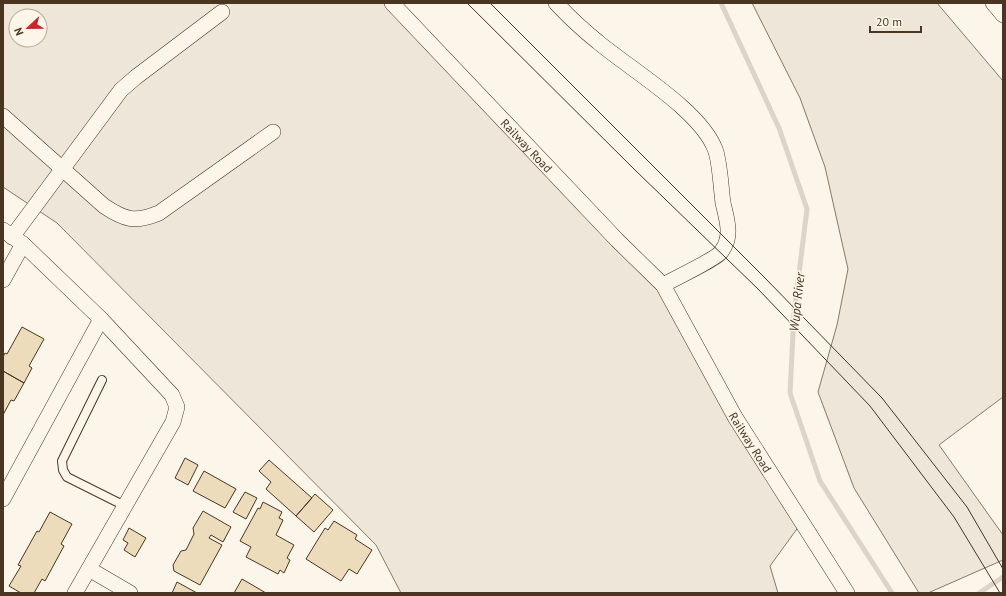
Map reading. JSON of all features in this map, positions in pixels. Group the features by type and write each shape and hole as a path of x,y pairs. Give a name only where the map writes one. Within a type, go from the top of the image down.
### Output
{"street":[{"name":"Railway Road","path":"392,3 617,240 664,285 735,417 847,593"},
{"path":"556,3 598,42 668,96 700,125 710,138 716,151 719,183 729,232 727,242 721,253 664,285"},
{"path":"993,3 1003,15"},
{"path":"3,280 13,237 121,90 222,12"},
{"path":"3,116 62,169 118,216 130,220 145,218 159,212 273,132"},
{"path":"13,237 101,319 172,395 177,407 174,422 75,593"},
{"path":"3,499 101,319"},
{"path":"89,569 130,593"}],"lane":[{"path":"102,380 62,461 63,470 67,477 125,506"}],"shaded area":[{"path":"3,3 392,3 663,285 802,522 770,566 778,593 401,593 376,545 57,223 3,187"},
{"path":"752,3 937,3 1003,81 1003,397 939,445 1003,535 1003,560 928,593 919,593 854,488 818,392 837,325 848,269 825,167 800,98"}],"building":[{"path":"22,327 44,339 29,366 32,368 24,383 3,371 3,357 5,353 7,354"},
{"path":"3,371 24,383 14,401 11,400 3,415"},
{"path":"185,458 198,465 188,485 175,478"},
{"path":"269,460 312,498 296,516 266,489 271,482 259,471"},
{"path":"204,471 236,489 225,508 193,491"},
{"path":"245,492 257,498 246,519 233,512"},
{"path":"315,494 333,510 314,532 296,516"},
{"path":"263,502 282,512 279,518 283,520 276,535 294,545 287,558 290,560 284,573 280,570 278,574 246,557 251,547 240,541 258,508 260,509"},
{"path":"203,511 231,527 223,542 211,535 209,538 222,545 200,585 174,571 173,565 181,551 186,550 194,534 193,528"},
{"path":"50,512 72,524 61,544 64,546 45,581 42,579 34,593 21,593 9,586 21,566 18,565 37,531 39,532"},
{"path":"334,521 357,535 355,539 372,550 357,574 349,569 341,581 306,559 325,528 328,530"},
{"path":"129,528 146,538 135,557 124,550 128,543 123,540"},
{"path":"242,579 266,593 234,593"},
{"path":"177,582 197,593 172,593"}],"waterway":[{"name":"Wupa River","path":"721,3 779,128 807,209 794,314 790,393 820,481 892,593"},
{"path":"979,593 1003,577"}],"tram line":[{"path":"467,3 635,170 758,289 870,406 954,517 1000,593"},
{"path":"490,3 765,278 882,398 967,507 1003,569"}]}
